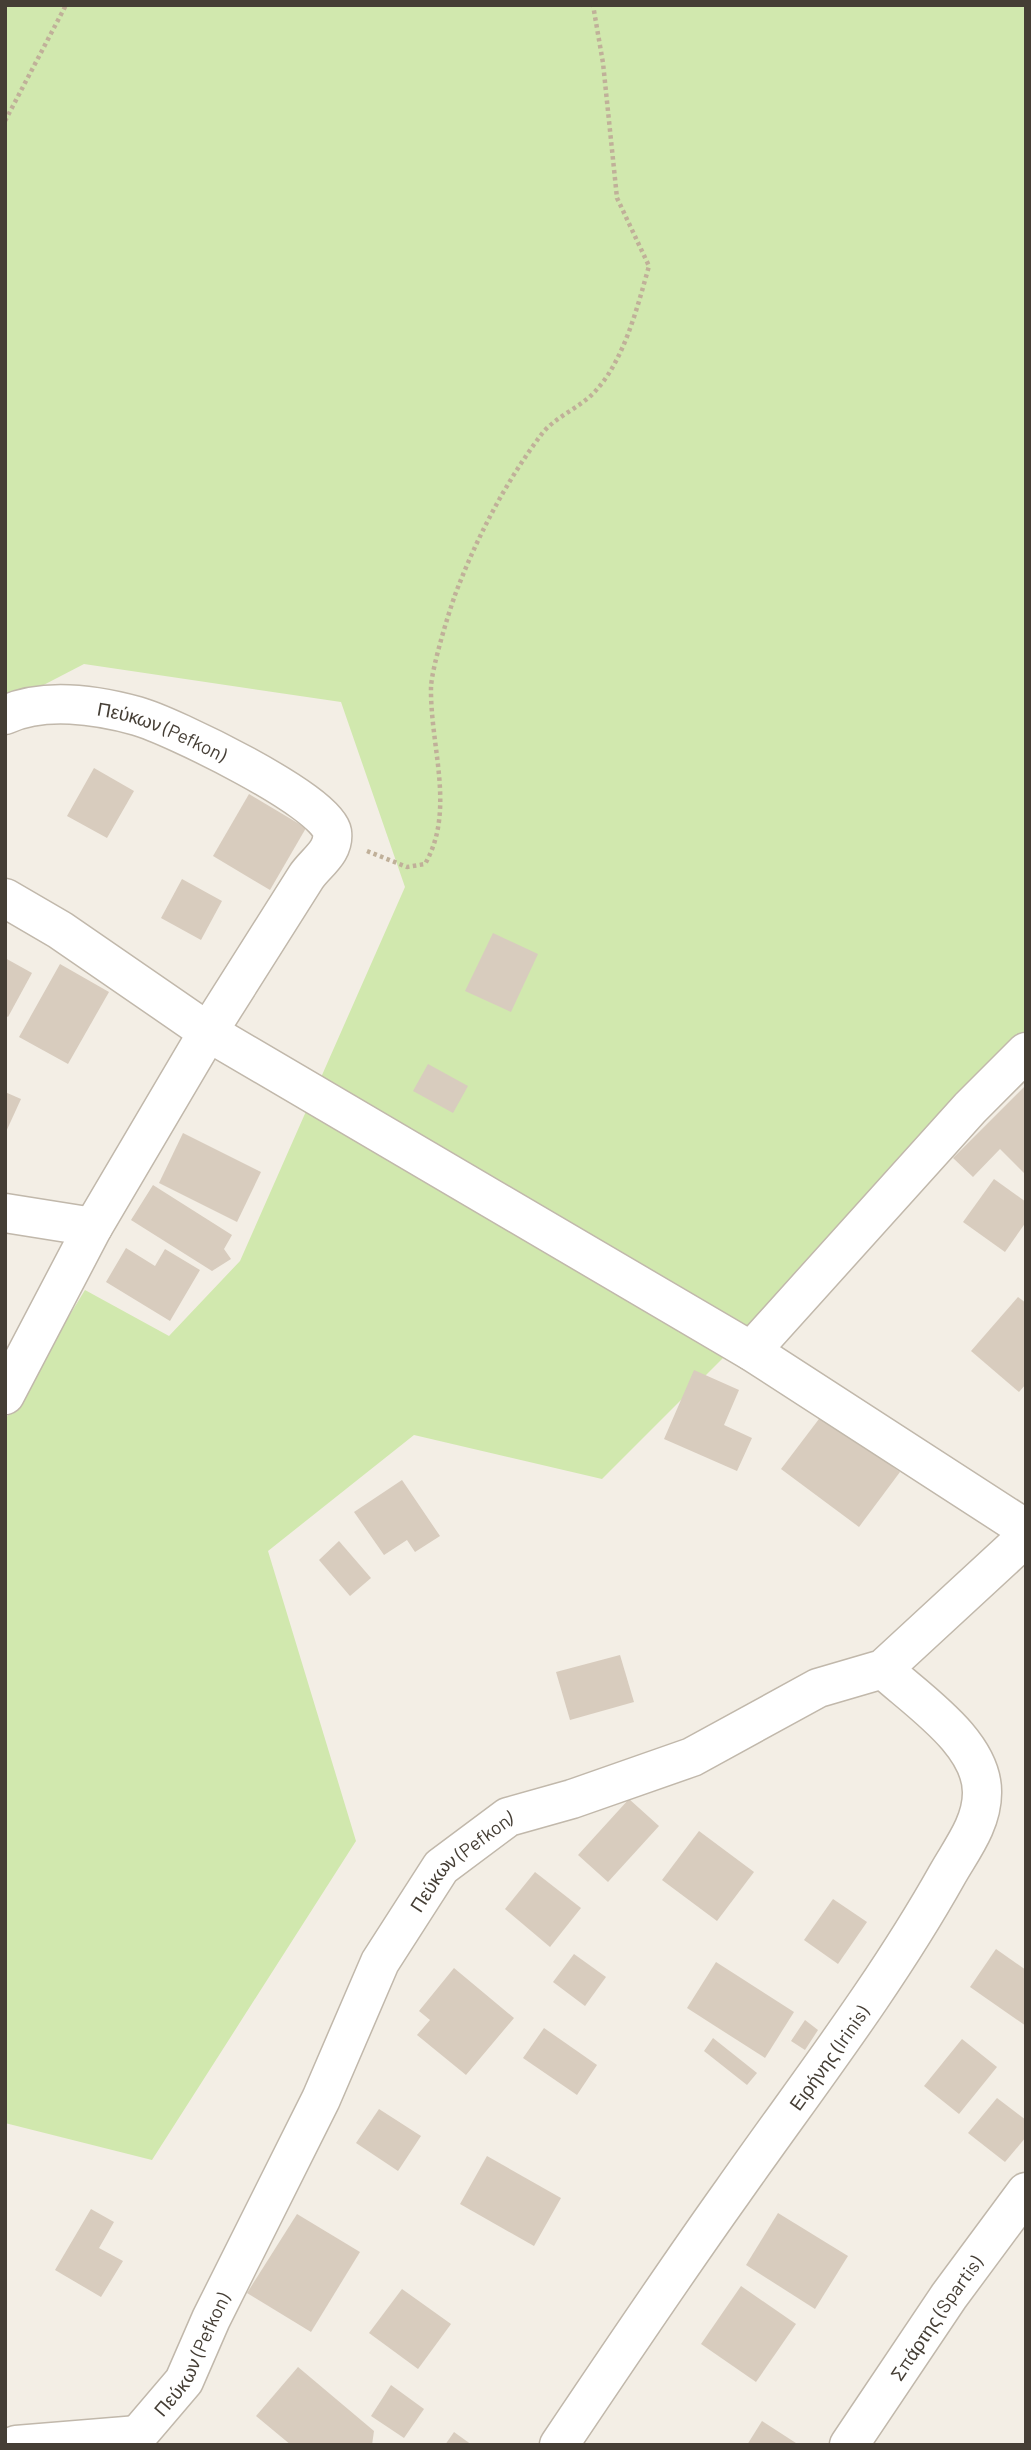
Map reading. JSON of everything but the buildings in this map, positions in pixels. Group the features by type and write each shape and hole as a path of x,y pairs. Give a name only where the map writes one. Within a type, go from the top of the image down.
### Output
{"street":[{"name":"Πεύκων (Pefkon)","path":"5,715 56,705 77,705 138,716 231,758 305,803 327,820 332,832"},
{"path":"5,1395 93,1227 208,1032 306,877 325,856 331,845 332,832"},
{"path":"5,898 60,930 208,1032 751,1351 1026,1529"},
{"path":"751,1351 970,1108 1026,1052"},
{"path":"5,1213 93,1227"},
{"name":"Πεύκων (Pefkon)","path":"139,2440 184,2381 217,2307 321,2099 380,1962 441,1867 508,1817 572,1799 692,1757 818,1688 883,1669 1026,1537"},
{"name":"Ειρήνης (Irinis)","path":"559,2445 733,2190 839,2047 933,1900 977,1823 982,1794 981,1782 979,1769 967,1747 883,1669"},
{"name":"Σπάρτης (Spartis)","path":"849,2445 949,2296 1026,2192"},
{"path":"16,2445 139,2440"}],"path":[{"path":"5,121 66,5"},
{"path":"332,832 381,859 407,867 425,864 437,843 441,800 433,732 431,684 455,595 502,495 542,432 599,388 630,333 649,266 617,198 603,64 593,5"}],"green space":[{"path":"5,5 1026,5 1026,1041 770,1311 602,1479 414,1435 268,1551 356,1841 152,2160 5,2123 5,1420 85,1290 169,1336 240,1261 405,887 341,702 84,664 5,705"}]}
